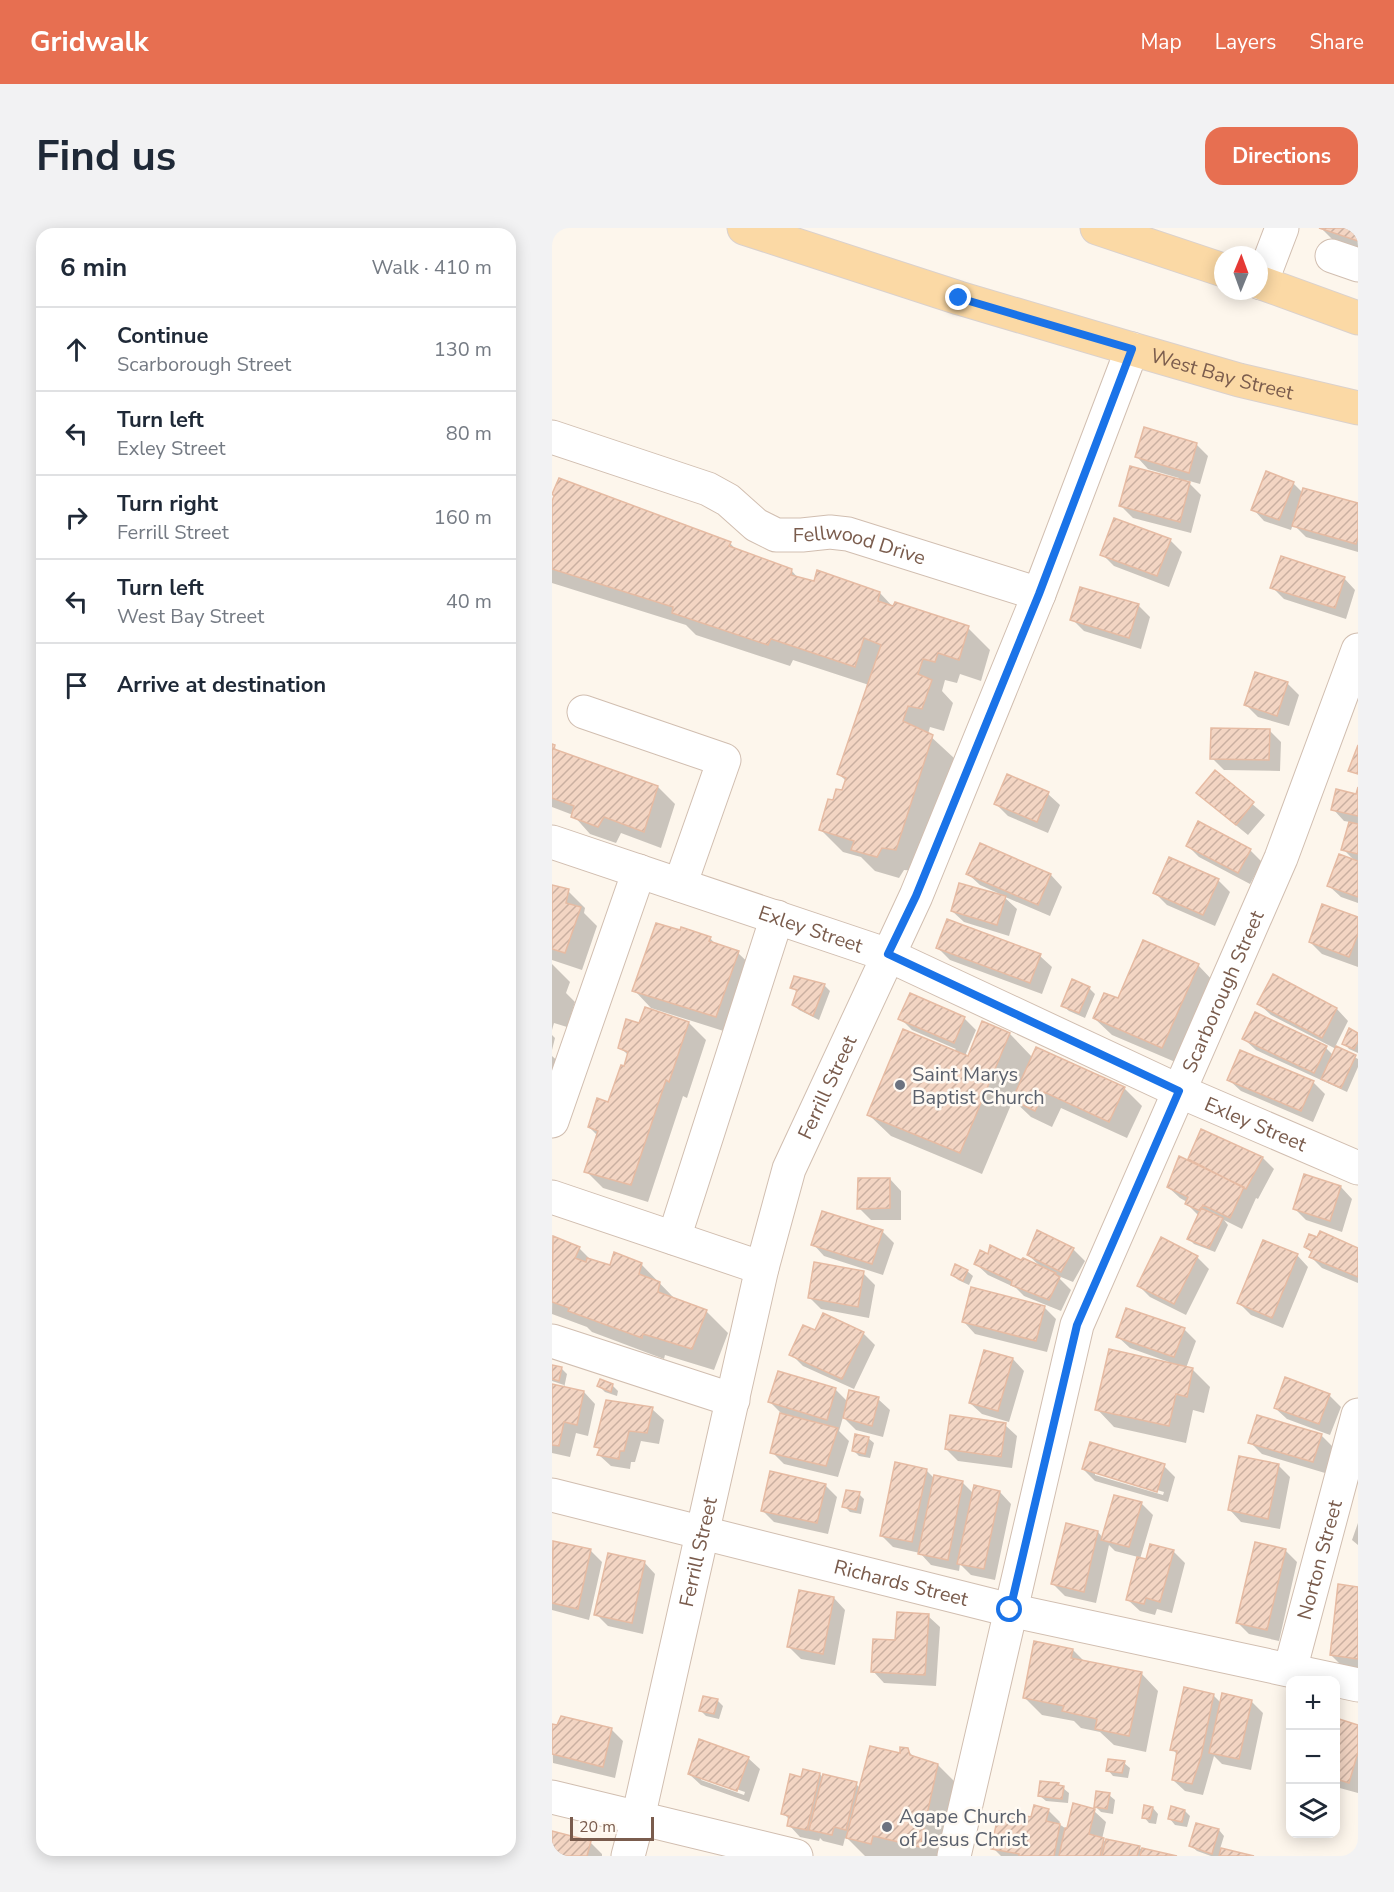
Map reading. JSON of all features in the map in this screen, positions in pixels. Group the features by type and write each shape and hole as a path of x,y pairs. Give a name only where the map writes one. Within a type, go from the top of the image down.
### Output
{"main road":[{"name":"West Bay Street","path":"744,228 959,298 1132,349 1239,380 1358,408"},
{"path":"1114,231 1214,267"},
{"path":"1268,286 1358,318"}],"street":[{"path":"1268,263 1282,228"},
{"name":"Ferrill Street","path":"627,1856 638,1818 762,1268 789,1169 916,896 1039,594 1132,349"},
{"name":"Fellwood Drive","path":"552,437 708,489 728,500 756,525 776,535 802,536 830,532 848,534 1039,594"},
{"name":"Scarborough Street","path":"954,1856 1077,1325 1281,858 1358,650"},
{"path":"584,712 724,760 680,885"},
{"name":"Exley Street","path":"552,842 888,954 1179,1091 1358,1168"},
{"path":"552,1122 639,871"},
{"path":"674,1238 777,917"},
{"path":"552,1197 762,1268"},
{"path":"552,1341 733,1400"},
{"name":"Norton Street","path":"1290,1670 1358,1415"},
{"name":"Richards Street","path":"552,1495 1010,1610 1358,1685"},
{"path":"552,1797 796,1856"}],"building":[{"path":"1319,228 1358,228 1358,241"},
{"path":"1144,427 1197,443 1189,473 1135,457"},
{"path":"1130,466 1190,482 1180,522 1119,506"},
{"path":"1266,471 1294,482 1279,520 1251,510"},
{"path":"559,478 731,542 729,546 792,569 791,575 814,581 817,570 880,592 878,601 893,606 895,602 969,626 959,660 938,653 935,662 923,659 918,674 932,680 922,709 908,706 903,721 933,735 896,850 882,848 877,857 851,850 854,841 819,830 828,799 833,800 836,789 842,790 846,778 837,774 881,645 864,638 855,667 771,639 768,645 672,613 673,607 552,569 552,501 554,496 552,494"},
{"path":"1303,488 1358,503 1356,544 1292,526"},
{"path":"1114,518 1171,539 1157,576 1100,555"},
{"path":"1281,556 1345,577 1335,608 1270,588"},
{"path":"1080,587 1139,604 1129,638 1070,620"},
{"path":"1255,672 1288,682 1277,716 1244,705"},
{"path":"1211,728 1270,729 1269,760 1210,759"},
{"path":"552,744 555,745 554,749 658,786 644,832 604,817 598,827 571,817 574,806 552,798"},
{"path":"1358,745 1358,774 1348,771"},
{"path":"1215,770 1254,802 1236,825 1196,793"},
{"path":"1007,774 1049,792 1037,822 994,804"},
{"path":"1358,787 1358,816 1331,810 1336,789 1356,794"},
{"path":"1198,821 1251,849 1238,873 1186,846"},
{"path":"1349,822 1358,824 1358,854 1341,850"},
{"path":"980,843 1051,874 1038,905 966,874"},
{"path":"1339,854 1358,861 1358,897 1327,886"},
{"path":"1169,857 1219,879 1203,915 1153,893"},
{"path":"959,883 1006,896 997,925 951,911"},
{"path":"552,885 569,889 566,903 581,907 565,953 552,949"},
{"path":"1322,904 1358,917 1358,934 1349,957 1309,942"},
{"path":"947,919 1041,954 1030,983 936,948"},
{"path":"656,923 680,930 681,927 711,937 709,941 739,951 716,1017 632,991"},
{"path":"1143,940 1199,964 1162,1048 1093,1018 1104,993 1118,998"},
{"path":"1273,974 1337,1008 1322,1038 1257,1004"},
{"path":"794,976 825,984 813,1016 792,1005 797,990 790,988"},
{"path":"1072,979 1090,987 1079,1013 1061,1006"},
{"path":"910,993 965,1017 954,1043 898,1019"},
{"path":"645,1007 689,1022 669,1082 666,1080 631,1185 584,1172 598,1131 588,1127 597,1098 608,1102 628,1052 618,1048 626,1019 639,1023"},
{"path":"1255,1012 1327,1046 1314,1073 1242,1039"},
{"path":"982,1021 1010,1033 960,1153 867,1115 903,1029 968,1056"},
{"path":"1349,1028 1358,1033 1358,1041 1354,1049 1342,1044"},
{"path":"1336,1046 1356,1055 1341,1088 1321,1079"},
{"path":"1036,1047 1125,1087 1109,1122 1044,1092 1035,1111 1012,1100"},
{"path":"1240,1050 1314,1081 1301,1111 1227,1080"},
{"path":"1201,1129 1263,1157 1246,1189 1188,1159"},
{"path":"1179,1156 1244,1187 1230,1218 1203,1205 1200,1211 1185,1204 1188,1197 1167,1187"},
{"path":"1304,1174 1341,1186 1330,1221 1293,1209"},
{"path":"858,1178 890,1178 890,1208 857,1209"},
{"path":"1201,1208 1223,1218 1209,1248 1187,1239"},
{"path":"822,1211 883,1230 872,1264 811,1245"},
{"path":"1037,1230 1074,1248 1061,1272 1027,1255"},
{"path":"1320,1231 1358,1248 1358,1277 1309,1257 1312,1251 1304,1247 1309,1234 1317,1237"},
{"path":"553,1236 580,1247 575,1258 586,1262 587,1258 610,1265 614,1252 642,1263 639,1274 660,1282 658,1292 707,1310 692,1349 643,1334 642,1338 568,1311 569,1308 552,1302"},
{"path":"1161,1237 1198,1256 1174,1304 1137,1286"},
{"path":"1263,1240 1298,1254 1272,1318 1237,1303"},
{"path":"990,1245 1056,1273 1060,1277 1049,1300 1011,1285 1012,1281 974,1264 980,1250 988,1254"},
{"path":"814,1262 864,1271 858,1307 808,1298"},
{"path":"955,1264 968,1270 963,1281 951,1275"},
{"path":"971,1287 1045,1306 1036,1341 962,1322"},
{"path":"1126,1308 1185,1328 1174,1357 1116,1337"},
{"path":"823,1313 864,1332 842,1379 789,1355 803,1325 815,1330"},
{"path":"1109,1349 1193,1368 1187,1397 1176,1394 1169,1426 1095,1410"},
{"path":"984,1350 1013,1358 998,1411 969,1403"},
{"path":"552,1365 562,1367 559,1381 552,1379"},
{"path":"778,1371 836,1388 827,1420 768,1402"},
{"path":"1285,1377 1330,1394 1319,1424 1274,1408"},
{"path":"600,1379 613,1384 611,1392 597,1386"},
{"path":"552,1384 584,1391 577,1425 564,1422 559,1446 552,1445"},
{"path":"849,1390 879,1397 872,1426 843,1418"},
{"path":"606,1400 653,1407 647,1433 629,1431 624,1451 620,1451 619,1459 597,1455 600,1448 594,1447"},
{"path":"780,1413 838,1428 826,1466 770,1453"},
{"path":"950,1415 1006,1423 1001,1457 945,1449"},
{"path":"1257,1415 1322,1434 1313,1462 1248,1443"},
{"path":"855,1434 869,1437 865,1454 852,1451"},
{"path":"1090,1442 1165,1464 1157,1492 1082,1469"},
{"path":"1239,1456 1279,1464 1268,1519 1228,1510"},
{"path":"895,1462 927,1469 912,1542 880,1536"},
{"path":"770,1471 826,1484 817,1523 761,1511"},
{"path":"934,1475 963,1481 948,1560 918,1554"},
{"path":"974,1485 1000,1491 984,1569 957,1564"},
{"path":"846,1490 860,1492 856,1510 842,1507"},
{"path":"1114,1495 1142,1502 1129,1547 1101,1540"},
{"path":"1066,1523 1098,1531 1084,1592 1051,1584"},
{"path":"553,1541 591,1549 578,1609 552,1603"},
{"path":"1255,1542 1286,1549 1267,1630 1236,1623"},
{"path":"1150,1544 1174,1550 1160,1602 1146,1598 1144,1604 1126,1600 1137,1557 1146,1559"},
{"path":"608,1553 645,1561 632,1623 594,1615"},
{"path":"1338,1584 1358,1587 1358,1659 1330,1655"},
{"path":"799,1590 834,1597 823,1654 787,1647"},
{"path":"897,1612 929,1614 925,1675 871,1672 873,1639 895,1640"},
{"path":"1034,1641 1073,1649 1071,1658 1142,1672 1129,1736 1095,1729 1097,1719 1062,1711 1064,1706 1023,1698"},
{"path":"1184,1687 1214,1694 1201,1757 1192,1784 1172,1780 1177,1751 1170,1750"},
{"path":"1222,1693 1252,1700 1239,1759 1209,1753"},
{"path":"703,1696 718,1699 714,1714 699,1711"},
{"path":"561,1716 612,1728 603,1767 552,1754 552,1724 557,1725"},
{"path":"1340,1719 1358,1725 1358,1752 1349,1783 1340,1780"},
{"path":"699,1739 749,1757 737,1791 688,1774"},
{"path":"870,1746 900,1753 900,1747 908,1748 910,1755 938,1764 920,1847 873,1836 871,1844 846,1838"},
{"path":"1108,1759 1125,1761 1122,1773 1106,1771"},
{"path":"803,1769 820,1773 807,1830 787,1826 789,1816 781,1814 790,1774 801,1777"},
{"path":"823,1774 857,1782 846,1830 834,1827 832,1835 809,1830"},
{"path":"1040,1781 1059,1783 1058,1785 1064,1786 1062,1799 1038,1796"},
{"path":"1096,1791 1110,1793 1107,1809 1094,1807"},
{"path":"1073,1803 1095,1809 1089,1834 1104,1838 1100,1856 1059,1856"},
{"path":"1034,1805 1049,1809 1046,1821 1060,1824 1054,1856 1019,1856 1019,1854 991,1849 999,1811 1031,1817"},
{"path":"1144,1805 1153,1807 1150,1819 1142,1818"},
{"path":"1171,1806 1185,1810 1182,1822 1168,1819"},
{"path":"1196,1823 1219,1829 1212,1854 1189,1846"},
{"path":"552,1831 591,1841 587,1856 552,1856"},
{"path":"1106,1839 1140,1846 1137,1856 1102,1856"},
{"path":"1142,1848 1177,1856 1140,1856"},
{"path":"1221,1848 1254,1856 1219,1856"}],"place":[{"name":"Saint Marys Baptist Church","path":"900,1085"},
{"name":"Agape Church of Jesus Christ","path":"887,1827"}],"route":[{"path":"959,298 1132,349 1039,594 916,896 888,954 1179,1091 1077,1325 1010,1610"}]}
